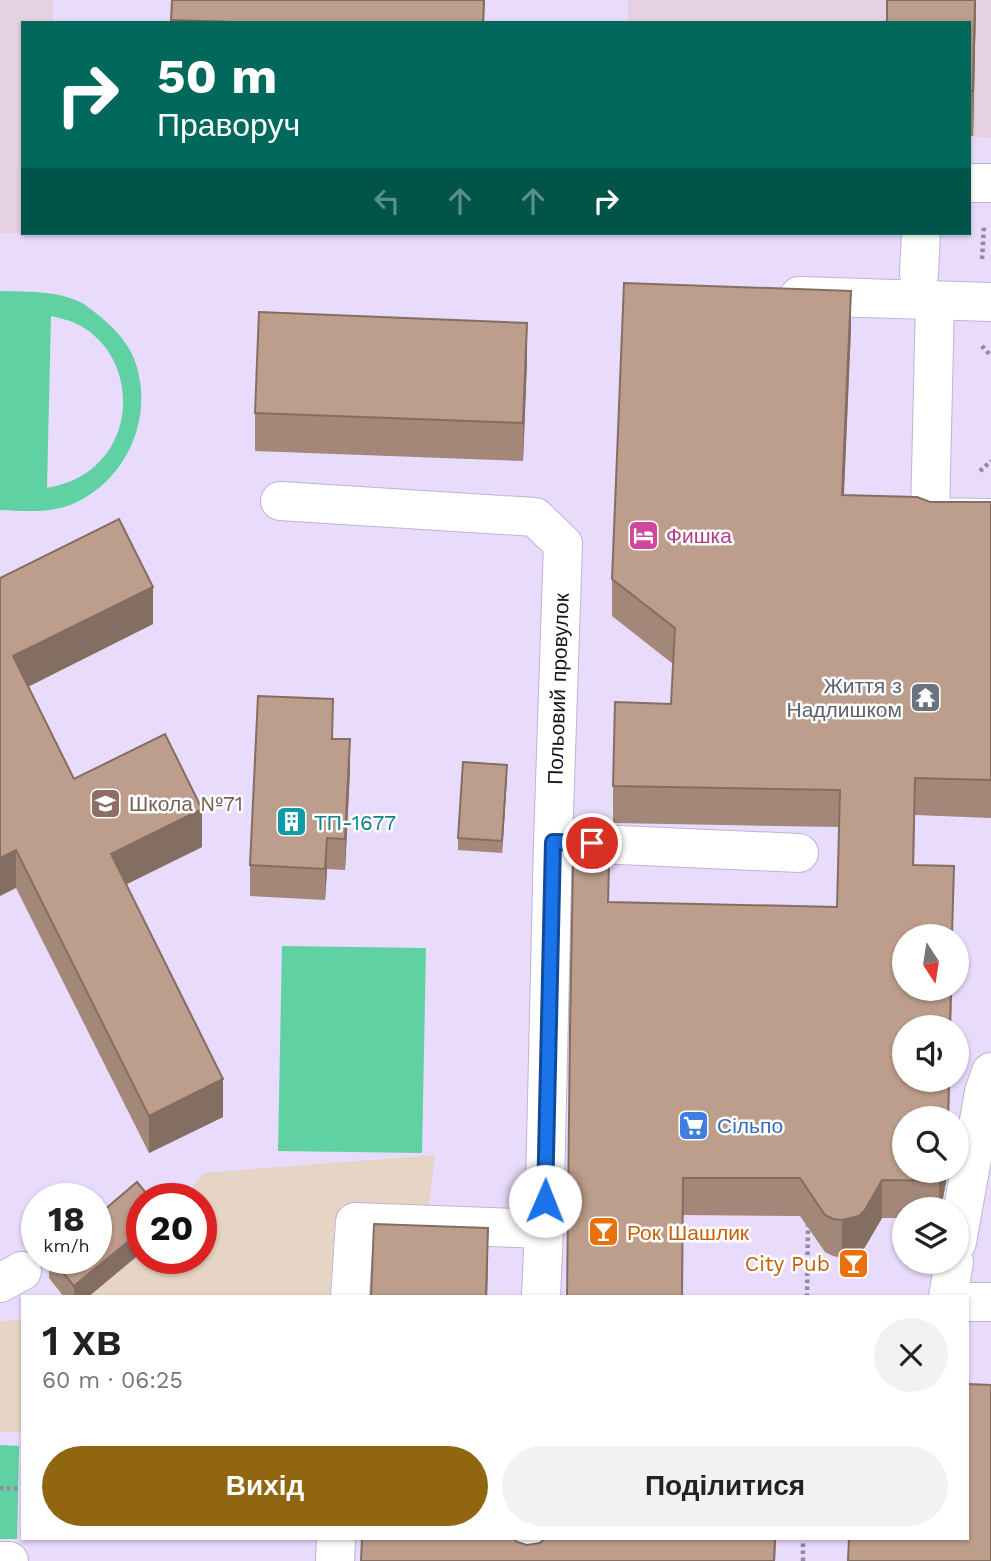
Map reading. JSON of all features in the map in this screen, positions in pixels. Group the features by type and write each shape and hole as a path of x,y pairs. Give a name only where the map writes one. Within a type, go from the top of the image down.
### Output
{"lane":[{"path":"971,183 991,183"},
{"path":"921,235 927,287 930,517 991,518"},
{"path":"768,296 927,287 991,302"},
{"name":"Польовий провулок","path":"280,501 535,517 563,544 541,1295"},
{"path":"553,842 799,853"},
{"path":"965,1197 984,1092 991,1072"},
{"path":"350,1295 355,1222 544,1229"},
{"path":"948,1295 952,1274"},
{"path":"969,1302 991,1302"},
{"path":"335,1561 336,1540"},
{"path":"529,1561 530,1540"},
{"path":"0,1560 9,1561"}],"path":[{"path":"807,1295 808,1216"},
{"path":"0,1488 21,1489"},
{"path":"803,1540 803,1561"}],"shaded area":[{"path":"0,0 53,0 53,21 21,21 21,233 0,233"},
{"path":"628,0 991,0 991,138 971,136 971,21 628,21"},
{"path":"435,1155 428,1212 342,1210 337,1295 89,1295 126,1262 126,1274 217,1274 217,1183 196,1183 203,1173"},
{"path":"21,1320 21,1432 0,1432 0,1321"}],"green space":[{"path":"0,291 43,293 74,299 107,322 132,354 139,375 141,396 140,417 134,438 113,474 79,501 50,510 0,510","holes":["51,316 77,324 95,336 108,352 118,370 123,411 109,450 95,466 72,480 47,488"]},
{"path":"282,946 426,948 422,1153 278,1151"},
{"path":"0,1445 19,1446 17,1539 0,1539"}],"building":[{"path":"172,0 484,0 483,21 171,20"},
{"path":"887,0 975,0 973,91 971,21 887,21"},
{"path":"624,283 851,291 842,495 917,497 930,502 991,502 991,780 915,778 913,865 954,866 952,924 892,924 892,1001 951,1001 950,1015 892,1015 892,1092 949,1092 948,1106 892,1106 892,1180 882,1180 859,1216 842,1220 825,1215 800,1178 683,1178 682,1295 567,1295 573,865 609,866 608,902 837,907 840,790 613,786 615,702 671,704 675,628 612,579"},
{"path":"259,312 527,323 523,423 255,413"},
{"path":"119,519 153,587 13,656 74,779 165,734 202,809 111,854 223,1079 149,1116 16,850 0,858 0,578"},
{"name":"ТП-1677","path":"258,696 333,699 332,739 350,739 345,839 327,838 325,869 250,865"},
{"path":"463,762 507,765 502,841 458,838"},
{"path":"126,1191 126,1243 112,1255 112,1203"},
{"path":"374,1224 488,1228 486,1295 371,1295"},
{"path":"64,1274 89,1274 74,1286"},
{"path":"969,1384 991,1385 991,1561 848,1561 849,1540 969,1540"},
{"path":"362,1540 516,1540 527,1545 543,1540 775,1540 774,1561 361,1561"}],"place":[{"name":"Фишка","path":"643,535"},
{"name":"Життя з Надлишком","path":"925,697"},
{"name":"Школа №71","path":"106,803"},
{"name":"ТП-1677","path":"291,822"},
{"name":"Сільпо","path":"694,1125"},
{"name":"Рок Шашлик","path":"604,1232"},
{"name":"City Pub","path":"853,1263"}],"route":[{"path":"545,1201 553,842 592,843"}]}
